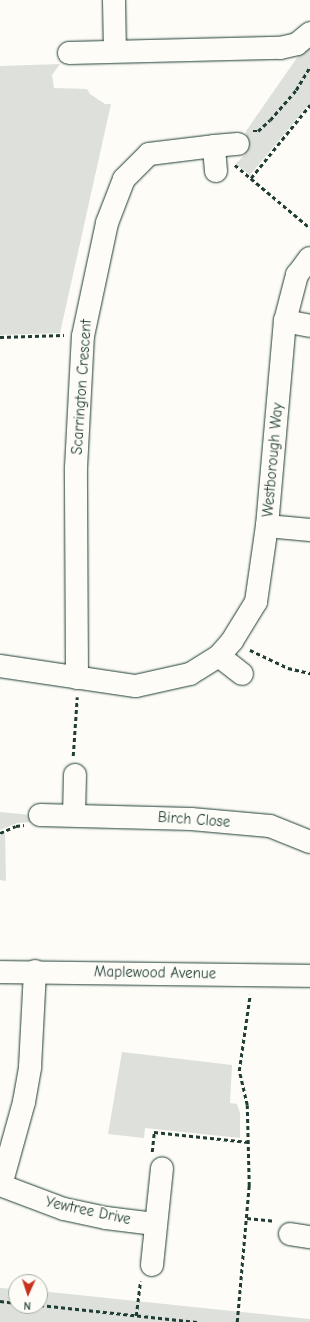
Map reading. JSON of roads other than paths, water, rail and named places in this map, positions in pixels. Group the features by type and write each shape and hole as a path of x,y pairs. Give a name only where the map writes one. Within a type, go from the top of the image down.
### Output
{"street":[{"path":"114,0 115,51"},
{"path":"69,53 280,48 297,44 310,33"},
{"name":"Scarrington Crescent","path":"77,678 76,468 83,336 107,223 124,179 149,154 238,144"},
{"path":"214,146 216,170"},
{"name":"Westborough Way","path":"0,666 136,686 190,674 226,648 256,602 267,526 285,321 297,276 310,258"},
{"path":"285,321 310,326"},
{"path":"267,526 310,530"},
{"path":"226,648 242,674"},
{"path":"74,815 75,775"},
{"name":"Birch Close","path":"40,815 191,819 270,826 310,842"},
{"path":"1,1185 30,1067 35,971"},
{"name":"Maplewood Avenue","path":"0,972 35,971 310,976"},
{"path":"152,1266 155,1224 162,1169"},
{"name":"Yewtree Drive","path":"1,1185 64,1209 106,1218 155,1224"}]}
